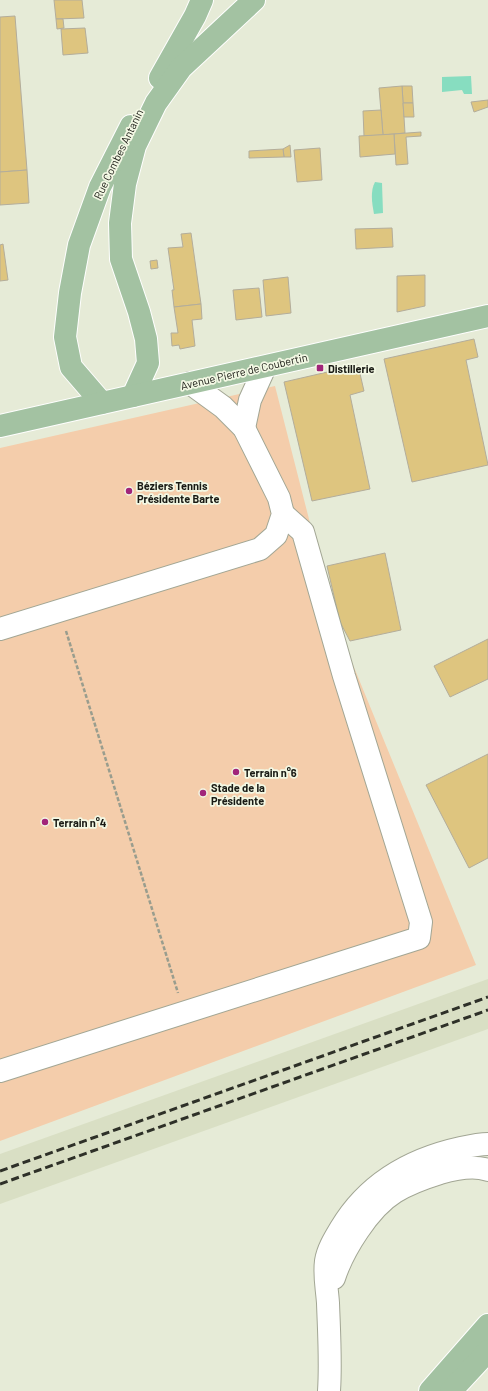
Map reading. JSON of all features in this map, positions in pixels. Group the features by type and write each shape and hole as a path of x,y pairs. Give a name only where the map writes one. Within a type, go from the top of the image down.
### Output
{"main road":[{"name":"Rue Combes Antanin","path":"102,403 71,367 65,338 70,293 79,245 100,187 137,114 169,63 202,0"},
{"name":"Rue Combes Antanin","path":"132,396 148,363 146,339 139,312 121,258 120,223 125,184 135,146 156,103 181,68 254,0"},
{"name":"Avenue Pierre de Coubertin","path":"0,426 488,316"},
{"path":"430,1391 488,1325"},
{"path":"451,1391 488,1351"}],"street":[{"path":"244,428 250,400 265,367"},
{"path":"0,629 260,549 276,535 283,514 279,498 244,428 223,407 190,383"},
{"path":"0,1071 419,938 421,922 344,676 303,532 283,514"},
{"path":"329,1391 330,1342 328,1299 324,1278 326,1260 333,1241 362,1198 396,1173 418,1161 444,1152 488,1144"},
{"path":"328,1299 338,1264 351,1242 379,1204 394,1193 420,1179 453,1169 488,1170"}],"path":[{"path":"60,610 184,1013"}],"shaded area":[{"path":"471,76 472,94 464,94 462,90 442,92 442,77"},
{"path":"375,182 382,183 383,213 374,214 372,193"},
{"name":"Stade de la Présidente","path":"275,386 335,621 476,965 0,1141 0,448"},
{"path":"488,979 488,1029 0,1204 0,1154"}],"building":[{"path":"54,0 82,0 84,18 56,19"},
{"path":"15,16 27,170 0,172 0,17"},
{"path":"56,19 63,19 64,28 57,29"},
{"path":"85,28 88,53 63,55 61,29"},
{"path":"402,86 412,86 413,103 403,103"},
{"path":"402,86 405,133 383,135 379,88"},
{"path":"488,100 488,107 474,112 471,102"},
{"path":"403,103 413,103 414,117 404,117"},
{"path":"381,110 383,135 364,136 363,111"},
{"path":"421,132 421,136 406,137 408,164 396,165 394,134"},
{"path":"394,134 395,154 360,157 359,136"},
{"path":"290,145 291,157 284,157 283,149"},
{"path":"320,148 322,180 297,182 294,150"},
{"path":"283,149 284,157 249,158 249,151"},
{"path":"27,170 29,203 0,205 0,172"},
{"path":"392,228 393,247 356,249 355,229"},
{"path":"191,233 201,304 174,307 172,290 174,290 168,248 183,247 181,234"},
{"path":"3,244 8,280 0,281 0,245"},
{"path":"157,260 158,268 151,269 150,261"},
{"path":"425,275 425,306 397,312 397,276"},
{"path":"288,277 291,313 266,316 263,280"},
{"path":"259,288 262,317 236,320 233,290"},
{"path":"201,304 202,319 192,320 195,346 180,349 179,345 172,346 171,333 178,333 174,307"},
{"path":"474,339 478,357 466,360 488,465 412,482 384,359"},
{"path":"358,365 364,391 350,395 370,489 312,501 284,382"},
{"path":"385,553 401,630 350,641 340,622 327,566"},
{"path":"488,639 488,679 450,697 434,666"},
{"path":"488,754 488,858 469,868 426,785"}],"railway":[{"path":"0,1171 488,997"},
{"path":"0,1184 488,1010"}],"place":[{"name":"Distillerie","path":"320,368"},
{"name":"Béziers Tennis Présidente Barte","path":"129,491"},
{"name":"Terrain n°6","path":"236,772"},
{"name":"Stade de la Présidente","path":"203,793"},
{"name":"Terrain n°4","path":"45,822"}]}
